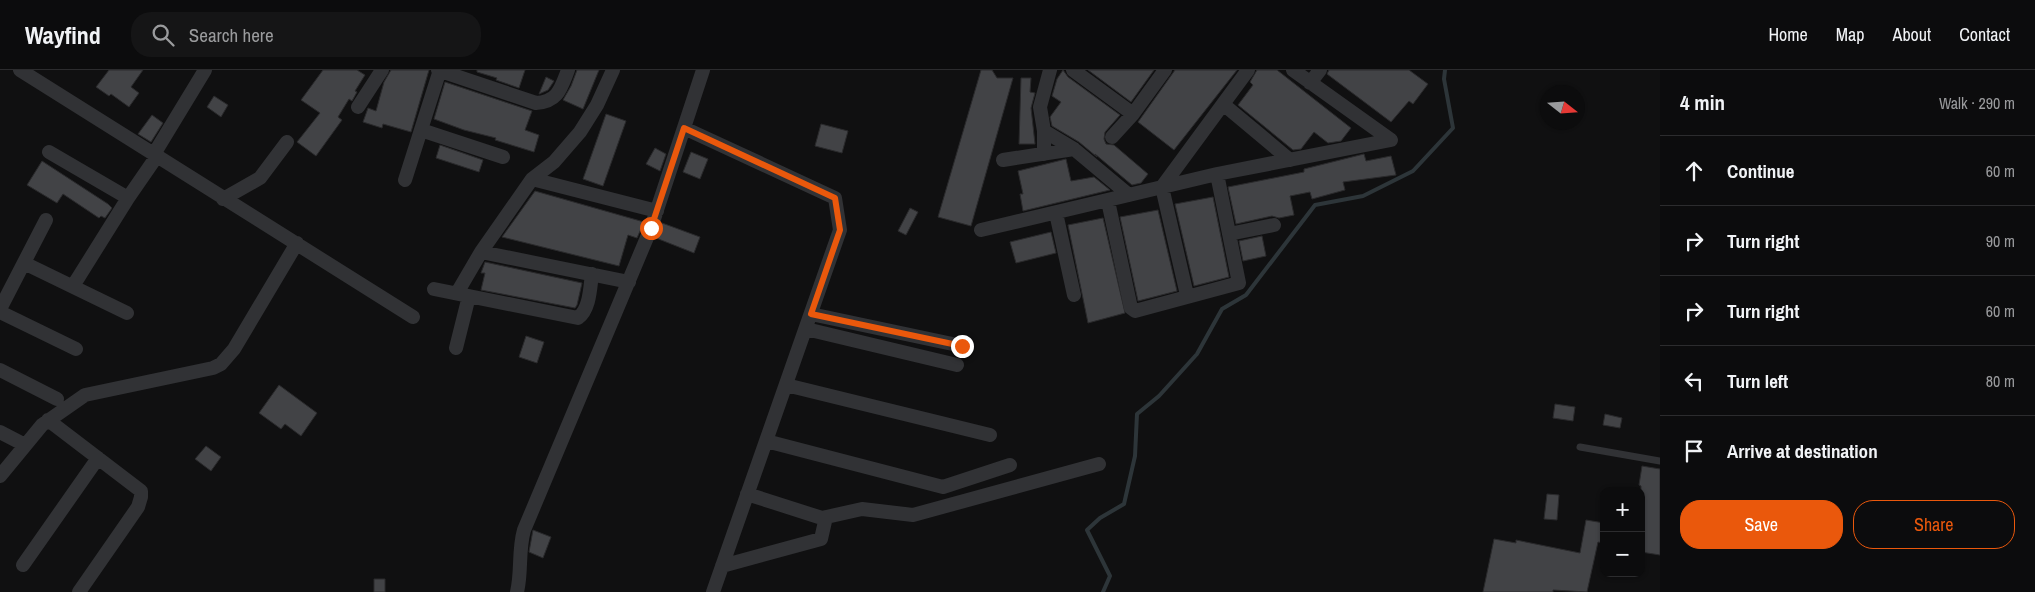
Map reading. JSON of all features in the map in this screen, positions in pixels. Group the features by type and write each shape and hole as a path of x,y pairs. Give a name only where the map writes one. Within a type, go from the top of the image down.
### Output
{"street":[{"path":"20,70 414,317"},
{"path":"73,286 156,155 205,70"},
{"path":"358,107 382,70"},
{"path":"405,180 439,70 536,103 550,101 556,95 568,70"},
{"path":"456,348 463,295 481,252 532,179 554,162 580,132 597,105 613,70"},
{"path":"517,592 520,576 519,545 524,530 657,211 703,70"},
{"path":"1044,154 1044,131 1040,107 1050,70"},
{"path":"1073,70 1133,114"},
{"path":"1112,137 1133,114 1165,70"},
{"path":"1187,295 1162,187 1248,70"},
{"path":"981,230 1007,222 1056,213 1217,174 1392,140 1293,70"},
{"path":"1310,83 1320,70"},
{"path":"1223,104 1290,160"},
{"path":"684,128 835,198 840,230 722,566 715,592"},
{"path":"421,130 503,157"},
{"path":"1044,131 1074,149 1129,195"},
{"path":"223,199 260,178 287,142"},
{"path":"1003,160 1074,149"},
{"path":"49,152 128,198"},
{"path":"1108,201 1131,308 1135,311 1187,295 1239,283 1217,174"},
{"path":"532,179 657,211"},
{"path":"1056,213 1074,295"},
{"path":"46,220 0,310 76,349"},
{"path":"1229,234 1274,224"},
{"path":"0,476 48,420 75,401 93,392 213,368 221,364 234,349 297,243"},
{"path":"481,252 629,282"},
{"path":"24,262 126,313"},
{"path":"434,289 578,318 586,308 592,274"},
{"path":"811,314 962,346"},
{"path":"806,329 957,365"},
{"path":"0,370 57,399"},
{"path":"786,385 990,435"},
{"path":"48,420 141,491 138,507 79,592"},
{"path":"0,432 25,445"},
{"path":"766,442 943,487 1010,465"},
{"path":"23,565 98,458"},
{"path":"748,494 822,518 862,509 913,515 1099,464"},
{"path":"722,566 822,539 826,517"}],"lane":[{"path":"1580,447 1660,461"}],"building":[{"path":"109,70 143,70 131,87 139,93 129,107 111,94 109,96 96,87"},
{"path":"323,70 357,70 365,75 355,91 357,92 352,101 349,99 338,117 342,120 316,156 297,142 320,113 301,100"},
{"path":"391,70 429,70 411,132 383,124 382,128 363,122 368,108 376,111 384,82"},
{"path":"477,70 525,70 519,88 496,80 497,78 477,72"},
{"path":"577,70 599,70 583,109 563,100"},
{"path":"981,70 992,70 997,78 1013,78 971,226 938,217"},
{"path":"1063,70 1068,77 1120,115 1105,132 1104,139 1106,144 1114,145 1148,174 1141,183 1132,185 1079,142 1052,126 1050,117 1061,102 1052,96 1057,79"},
{"path":"1088,70 1154,70 1131,102"},
{"path":"1175,70 1237,70 1174,150 1138,122"},
{"path":"1257,70 1277,70 1351,128 1341,141 1328,143 1314,132 1301,149 1293,150 1238,105 1253,85 1250,82"},
{"path":"1329,70 1409,70 1428,84 1413,104 1409,101 1391,122 1327,74"},
{"path":"546,77 554,81 548,90 539,94"},
{"path":"1021,78 1031,78 1030,92 1035,93 1031,108 1035,144 1019,144"},
{"path":"445,82 532,111 525,130 539,135 534,152 434,119"},
{"path":"214,96 228,105 221,117 207,107"},
{"path":"606,114 626,121 603,186 583,179"},
{"path":"152,115 163,123 151,142 138,134"},
{"path":"821,124 848,131 842,153 815,146"},
{"path":"440,145 483,160 479,172 436,158"},
{"path":"655,148 666,154 660,171 646,164"},
{"path":"691,152 708,159 700,179 683,172"},
{"path":"1364,154 1366,161 1391,156 1396,175 1343,182 1345,190 1312,199 1310,192 1290,196 1294,215 1279,218 1272,216 1236,224 1228,187 1304,172 1304,169"},
{"path":"1066,159 1071,181 1094,177 1110,190 1023,211 1020,194 1023,194 1018,171"},
{"path":"42,161 108,204 112,208 105,218 101,216 99,218 63,194 57,203 27,185"},
{"path":"535,191 644,222 637,238 628,235 619,266 502,237"},
{"path":"1213,197 1229,277 1194,286 1175,204"},
{"path":"910,208 918,212 906,235 898,231"},
{"path":"1158,210 1177,291 1138,301 1120,217"},
{"path":"1103,218 1125,313 1088,323 1068,225"},
{"path":"662,223 700,237 694,253 656,238"},
{"path":"1051,232 1056,253 1016,263 1010,242"},
{"path":"1262,236 1266,256 1243,261 1239,241"},
{"path":"485,262 582,283 577,305 575,308 481,290 485,273 481,273"},
{"path":"526,336 544,342 537,363 519,357"},
{"path":"279,385 317,413 301,436 285,424 281,429 259,413"},
{"path":"1555,404 1575,407 1573,421 1553,418"},
{"path":"1605,414 1622,418 1620,428 1603,425"},
{"path":"206,446 221,457 211,471 195,459"},
{"path":"1642,466 1660,469 1660,555 1645,553 1645,487 1639,485"},
{"path":"1547,494 1559,495 1557,520 1544,519"},
{"path":"1586,520 1600,522 1600,542 1598,542 1587,592 1553,590 1553,592 1483,592 1494,539 1516,543 1516,540 1580,553"},
{"path":"533,530 551,537 543,558 529,552"},
{"path":"374,579 385,579 385,592 374,592"}],"waterway":[{"path":"1103,592 1110,576 1087,530 1100,518 1124,504 1135,456 1137,414 1159,396 1197,354 1222,309 1246,295 1315,205 1363,196 1413,171 1453,128 1444,79 1445,70"}],"route":[{"path":"651,228 684,128 835,198 840,230 811,314 962,346"}]}
